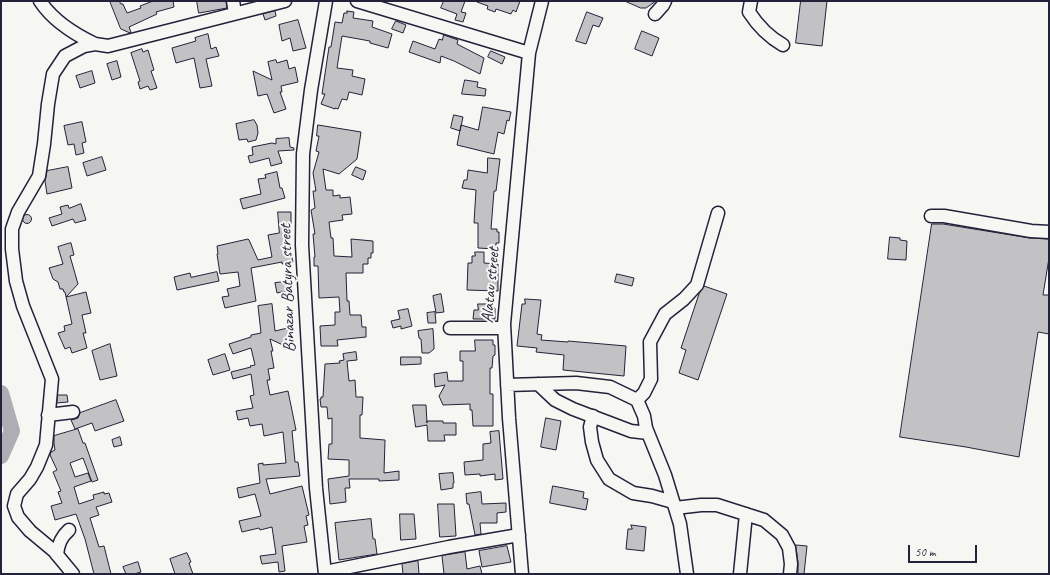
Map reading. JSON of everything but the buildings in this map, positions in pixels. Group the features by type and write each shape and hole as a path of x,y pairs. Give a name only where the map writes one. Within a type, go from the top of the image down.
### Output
{"street":[{"path":"40,1 46,10 76,35 95,44 108,46 285,1"},
{"path":"232,1 236,13"},
{"name":"Binazar Batyra street","path":"325,573 316,488 302,245 303,154 311,90 326,1"},
{"path":"357,1 529,54"},
{"name":"Alatau street","path":"522,574 504,328 529,54 542,1"},
{"path":"655,14 665,1"},
{"path":"751,1 749,12 757,24 773,39 784,45"},
{"path":"73,574 57,555 18,517 14,506 17,494 30,479 37,467 46,445 52,379 23,306 16,281 12,249 12,229 18,212 38,176 44,144 53,74 65,56 84,46 95,44"},
{"path":"636,400 644,393 651,379 650,342 665,314 684,299 697,285 718,213"},
{"path":"931,216 944,216 1031,231 1049,232"},
{"path":"450,328 504,328"},
{"path":"507,385 576,383 610,387 636,400 644,416 648,433 665,475 680,524 687,574"},
{"path":"538,384 555,400 631,431 648,433"},
{"path":"48,415 73,412"},
{"path":"593,416 590,427 592,442 597,460 609,479 633,493 652,496 674,505 717,505 764,520 782,535 789,548 791,564 790,574"},
{"path":"740,574 746,514"},
{"path":"34,534 46,538 66,533 58,545 57,555"},
{"path":"325,573 450,547 519,535"}],"waterway":[{"path":"1,393 12,431 1,456"}]}
